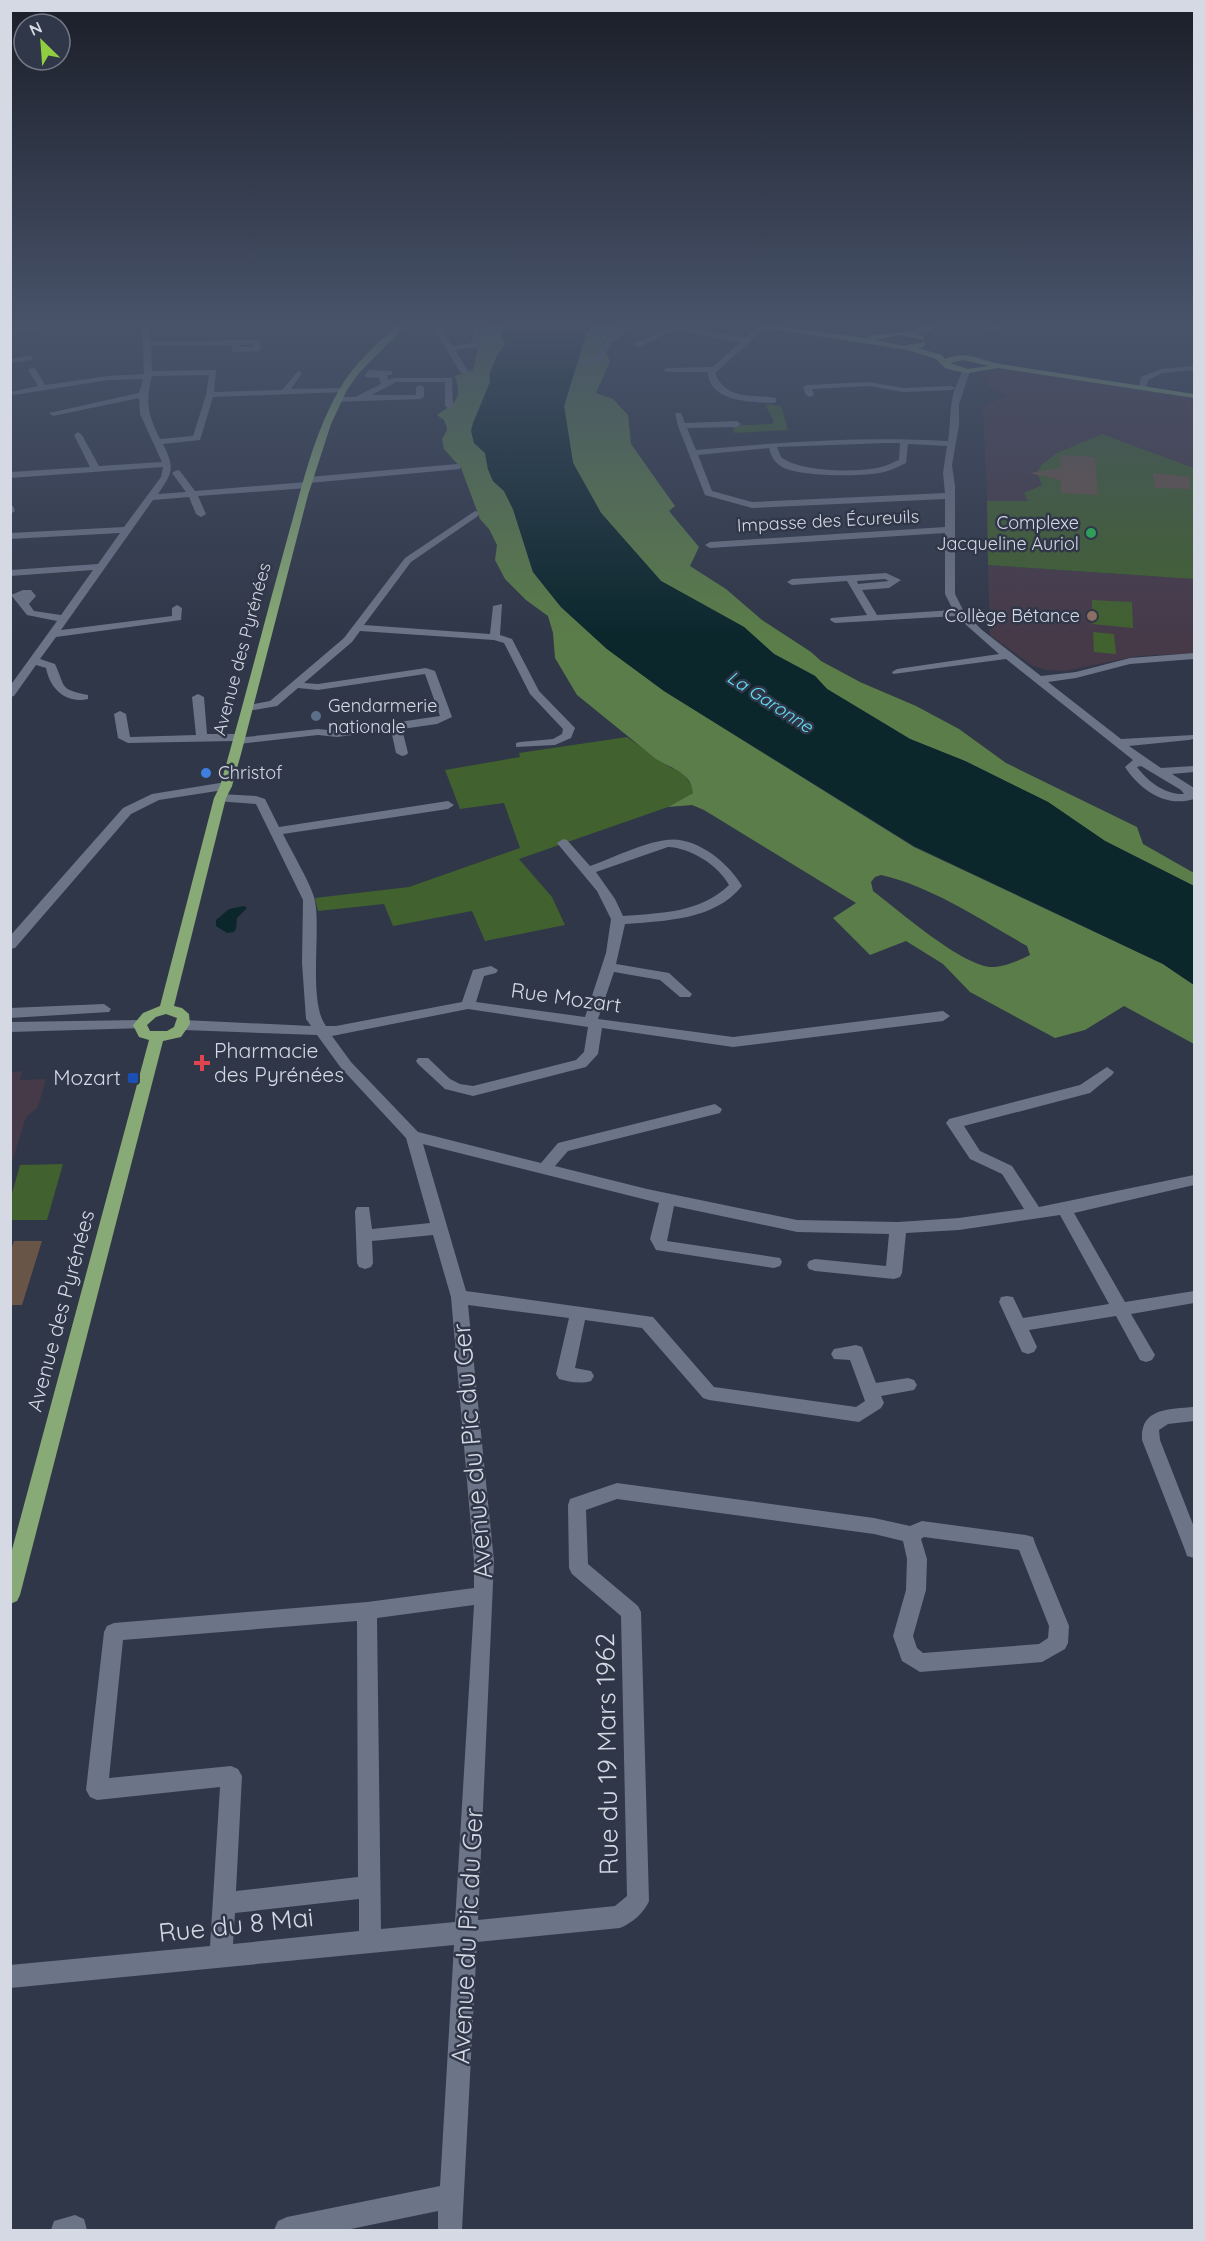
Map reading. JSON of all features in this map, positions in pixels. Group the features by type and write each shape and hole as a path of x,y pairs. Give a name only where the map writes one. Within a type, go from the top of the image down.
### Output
{"main road":[{"name":"Avenue des Pyrénées","path":"166,1009 223,792 249,708 273,606 326,428"},
{"path":"166,1009 177,1011 184,1017 184,1025 178,1032 157,1038 144,1034 140,1025 144,1017 154,1011 166,1009"},
{"name":"Avenue des Pyrénées","path":"10,1595 157,1038"}],"street":[{"path":"10,694 165,477 168,464 151,428"},
{"path":"158,442 197,438 200,428"},
{"path":"683,428 708,493 752,505 950,491"},
{"path":"948,428 952,442"},
{"path":"955,428 951,458 954,473 950,491 950,594 959,613 1038,680 1143,762 1191,792 1192,796 1177,799 1153,788 1134,773 1131,767 1134,763 1143,762"},
{"path":"78,435 96,469"},
{"path":"694,453 772,445 886,440 952,442"},
{"path":"772,445 777,459 789,467 812,472 882,470 903,461 904,442"},
{"path":"10,475 53,477 96,469 168,464"},
{"path":"152,497 457,467"},
{"path":"177,473 192,493 201,514"},
{"path":"249,708 273,704 348,640 408,560 475,514"},
{"path":"10,536 128,530"},
{"name":"Impasse des Écureuils","path":"710,544 949,530"},
{"path":"10,573 101,567"},
{"path":"792,582 853,583 873,617"},
{"path":"23,605 31,613 64,619"},
{"path":"495,637 498,606"},
{"path":"53,634 177,618 177,608"},
{"path":"835,620 959,613"},
{"path":"116,614 116,627"},
{"path":"358,628 495,637 508,641 534,692 569,728 567,736 555,742 519,745"},
{"path":"36,658 53,656"},
{"path":"897,672 1008,656"},
{"path":"1038,680 1076,675 1130,661 1194,656"},
{"path":"36,658 51,666 52,680 62,692 78,698 84,697"},
{"path":"120,714 126,739 239,739 318,732 334,735 437,721 446,717 429,672 417,671 318,687 296,684"},
{"path":"198,698 202,738"},
{"path":"396,727 402,753"},
{"path":"1119,743 1189,737"},
{"path":"1158,772 1194,769"},
{"path":"10,945 127,810 156,797 223,792"},
{"name":"Avenue du Pic du Ger","path":"223,792 261,802 309,900 313,1019 346,1065 412,1136 459,1297 484,1561 484,1595 450,2230"},
{"path":"275,831 448,805"},
{"path":"587,871 676,842 691,846 733,877 736,886 727,897 675,916 618,920"},
{"path":"423,1061 442,1081 456,1090 473,1091 581,1064 591,1054 593,1023 607,967 617,940 618,920 610,902 563,843"},
{"path":"607,967 664,976 685,994"},
{"path":"468,1005 478,973 491,970"},
{"name":"Rue Mozart","path":"184,1025 278,1030 353,1028 468,1005 733,1042 943,1016"},
{"path":"10,1013 105,1009"},
{"path":"10,1027 140,1025"},
{"path":"1036,1214 1007,1170 975,1155 954,1123 1085,1089 1107,1072"},
{"path":"543,1170 563,1147 715,1109"},
{"path":"412,1136 668,1200 797,1226 898,1228 959,1224 1064,1209 1194,1180"},
{"path":"668,1200 658,1239 662,1245 774,1262"},
{"path":"1064,1209 1146,1355"},
{"path":"363,1211 365,1263"},
{"path":"364,1236 439,1228"},
{"path":"815,1265 894,1273 898,1228"},
{"path":"459,1297 647,1322 709,1393 859,1415 875,1403 856,1352 840,1354"},
{"path":"1019,1325 1194,1297"},
{"path":"1007,1302 1028,1347"},
{"path":"578,1313 565,1374 585,1376"},
{"path":"871,1391 908,1386"},
{"path":"1194,1414 1164,1418 1150,1427 1151,1440 1194,1550"},
{"name":"Rue du 19 Mars 1962","path":"467,1930 620,1917 638,1901 631,1611 579,1568 578,1505 617,1491 874,1526 912,1535"},
{"path":"922,1529 1026,1543 1059,1626 1058,1643 1042,1653 920,1663 909,1654 903,1636 916,1590 917,1559 912,1546 912,1535 922,1529"},
{"path":"221,1955 231,1776 97,1790 114,1632 367,1611 484,1595"},
{"path":"367,1611 370,1941"},
{"path":"224,1902 370,1887"},
{"name":"Rue du 8 Mai","path":"10,1977 467,1930"},
{"path":"287,2230 453,2196"},
{"path":"63,2230 75,2228 75,2230"}],"shaded area":[{"path":"984,428 1194,428 1194,468 1102,434 1047,459 1042,464 1038,477 1042,485 1028,501 987,501"},
{"name":"Collège Bétance","path":"988,565 1194,579 1194,653 1138,656 1065,671 1033,666 990,635"},
{"path":"22,1071 20,1080 46,1079 38,1107 26,1117 11,1165 11,1072"}],"green space":[{"path":"447,428 475,428 474,443 485,453 493,481 504,491 513,509 533,572 561,607 607,649 664,691 914,847 1163,964 1194,985 1194,1044 1124,1006 1085,1030 1055,1038 970,992 943,964 906,941 870,955 833,918 856,903 704,810 692,805 668,807 693,793 689,780 680,772 656,759 577,695 555,658 553,633 548,616 526,600 505,579 495,560 497,545 489,529 480,519 461,468 444,449 442,439","holes":["881,875 919,888 974,915 1027,946 1030,955 995,967 967,959 932,937 873,891 871,882 875,877"]},
{"path":"567,428 629,428 631,444 675,506 669,511 699,547 690,566 726,589 762,620 821,661 860,682 916,706 959,729 1006,763 1137,827 1143,844 1194,873 1194,886 1105,841 1048,802 965,761 910,739 827,689 815,676 774,654 744,627 661,581 601,513 573,463"},
{"path":"733,428 787,428 788,430 735,433"},
{"name":"Complexe Jacqueline Auriol","path":"1102,434 1194,468 1194,579 988,565 987,501 1028,501 1024,493 1042,485 1037,473 1042,464 1057,453"},
{"path":"1092,600 1132,602 1133,628 1092,624"},
{"path":"1093,632 1114,634 1116,654 1094,652"},
{"path":"627,737 671,768 682,771 693,788 693,793 668,807 519,859 552,897 565,925 485,941 472,911 393,926 384,904 318,911 315,898 409,887 520,848 504,803 460,809 445,770 520,757 519,753"},
{"path":"63,1164 47,1220 11,1220 11,1197 20,1165"}],"water":[{"name":"La Garonne","path":"472,428 567,428 573,463 601,513 661,581 744,627 774,654 815,676 827,689 910,739 965,761 1048,802 1105,841 1194,886 1194,985 1163,964 914,846 664,691 607,649 561,607 533,572 513,509 504,491 493,481 485,453 474,443"},
{"path":"244,906 247,908 237,918 234,932 227,933 216,926 216,920 229,909"}],"building":[{"path":"1060,455 1095,457 1098,495 1061,493 1061,480 1030,473 1061,468"},
{"path":"1153,473 1189,477 1191,489 1155,488"},
{"path":"14,1241 42,1241 22,1305 10,1305 10,1252"}],"place":[{"name":"Complexe Jacqueline Auriol","path":"1091,533"},
{"name":"Collège Bétance","path":"1092,616"},
{"name":"Gendarmerie nationale","path":"316,716"},
{"name":"Christof","path":"206,773"},
{"name":"Pharmacie des Pyrénées","path":"202,1063"},
{"name":"Mozart","path":"133,1078"}]}
